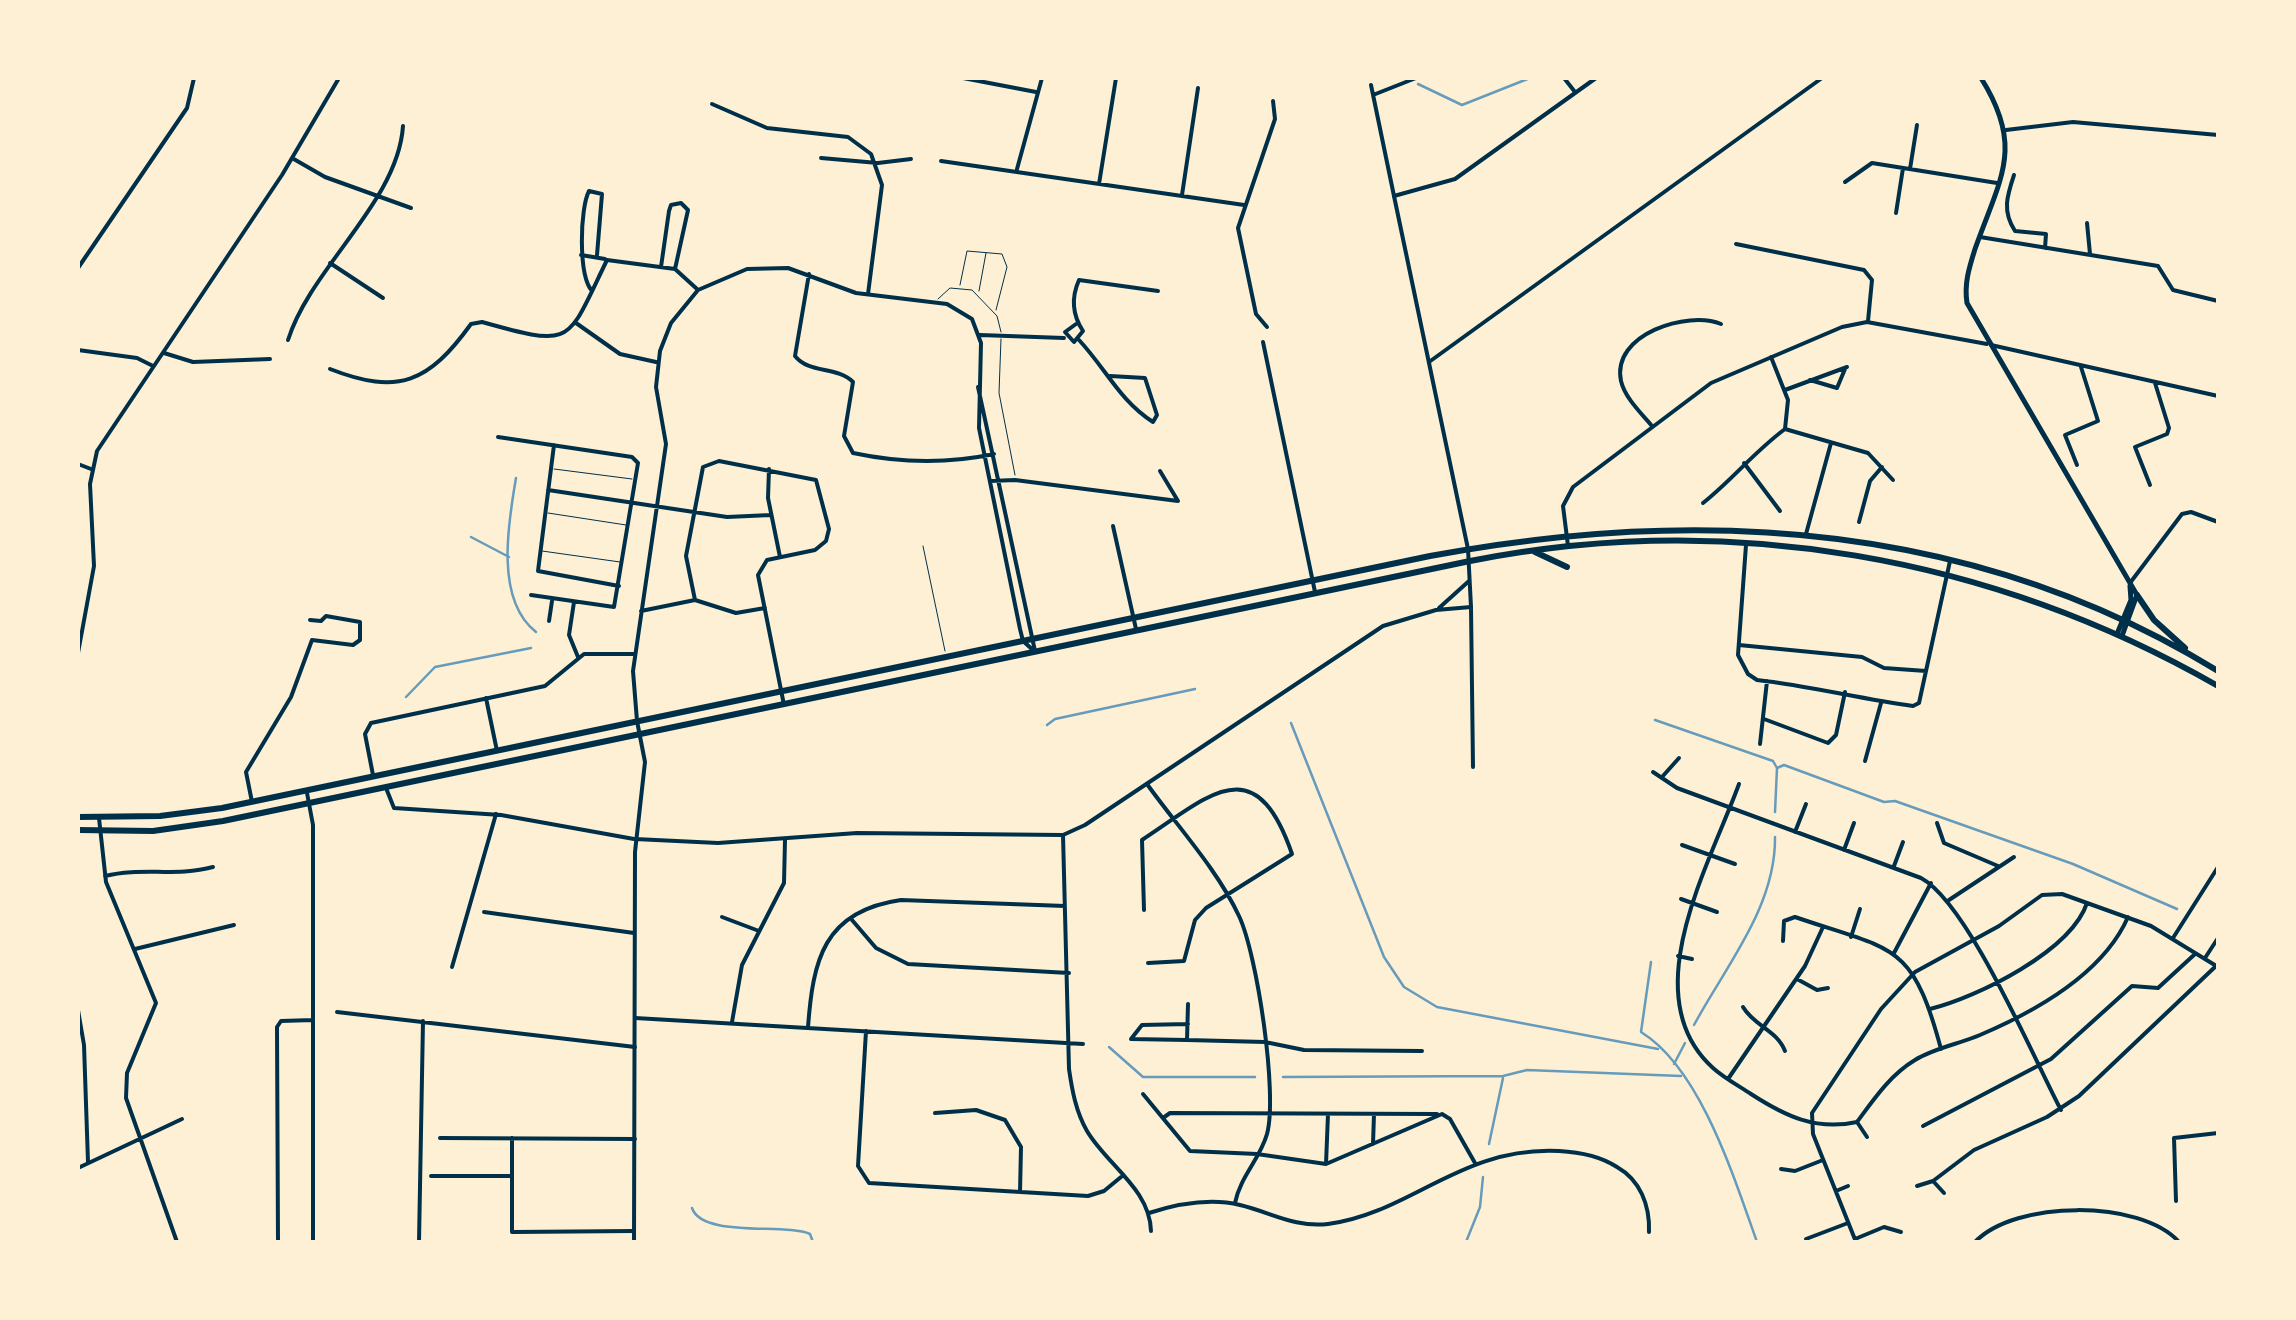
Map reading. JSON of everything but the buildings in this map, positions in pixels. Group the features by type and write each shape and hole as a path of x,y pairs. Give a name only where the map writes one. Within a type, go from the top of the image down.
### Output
{"highway":[{"path":"78,818 192,814 1468,549 1566,534 1696,528 1806,534 1950,561 2054,593 2194,655"},
{"path":"78,830 175,829 310,804 1470,561 1568,546 1747,542 1843,552 1947,573 2028,598 2120,635 2218,686"},
{"path":"1524,551 1547,555 1566,567"},
{"path":"2137,595 2154,620 2218,671"}],"main road":[{"path":"1982,78 2006,130 2006,156 1968,271 1966,296 1987,344 2137,595 2120,635"},
{"path":"2126,622 2132,600 2130,584"}],"street":[{"path":"78,268 187,108 194,78"},
{"path":"78,652 94,566 91,470 104,438 292,158 338,78"},
{"path":"963,78 1038,93"},
{"path":"1016,172 1042,78"},
{"path":"1099,184 1116,78"},
{"path":"1373,95 1416,78"},
{"path":"1564,78 1575,92"},
{"path":"1394,196 1455,178 1596,78"},
{"path":"1429,362 1822,78"},
{"path":"1371,85 1470,561 1472,767"},
{"path":"1182,195 1198,88"},
{"path":"1267,327 1256,314 1240,242 1244,205 1275,119 1273,100"},
{"path":"712,104 767,128 848,137 861,144 878,163 882,185 868,295"},
{"path":"2006,130 2074,122 2218,134"},
{"path":"1896,213 1917,124"},
{"path":"288,340 297,314 394,162 403,126"},
{"path":"292,158 326,177 411,208"},
{"path":"822,158 878,163 911,158"},
{"path":"941,161 1244,205"},
{"path":"1844,182 1872,163 1998,184"},
{"path":"2014,175 2005,204 2011,226 2015,231 2046,234 2045,248"},
{"path":"592,291 586,286 581,255 585,195 598,191 602,200 597,255"},
{"path":"661,267 668,211 671,205 681,203 688,210 675,269"},
{"path":"2087,223 2090,254"},
{"path":"1980,236 2158,266 2165,272 2170,288 2218,301"},
{"path":"1736,244 1864,270 1872,280 1868,322"},
{"path":"581,255 675,269 698,290"},
{"path":"330,370 371,384 400,382 444,361 471,324 482,322 546,340 562,337 576,323 607,260"},
{"path":"330,263 383,298"},
{"path":"634,1242 635,840 644,762 637,721 635,654 666,432 656,388 658,362 671,324 698,290 754,268 810,274 868,295 937,302 966,313 980,334 977,382 984,456 1028,640 1035,652"},
{"path":"810,274 795,356 802,364 846,375 853,382 844,436 853,454 884,460 949,462 994,454"},
{"path":"1079,340 1083,332 1076,324 1078,280 1158,291"},
{"path":"1652,426 1622,383 1621,366 1627,351 1662,326 1704,320 1721,324"},
{"path":"1568,546 1563,506 1569,492 1711,382 1842,327 1868,322 1987,344 2218,396"},
{"path":"576,323 620,354 658,362"},
{"path":"1066,337 1066,328 1076,324"},
{"path":"980,334 1079,340 1110,376 1119,395 1153,422 1157,415 1145,378 1110,376"},
{"path":"1263,342 1315,593"},
{"path":"78,350 138,358 154,366"},
{"path":"164,353 193,362 270,358"},
{"path":"1703,503 1785,429 1788,410 1771,357"},
{"path":"2077,465 2065,435 2098,421 2080,366"},
{"path":"1784,390 1810,380 1846,368 1837,388 1810,380"},
{"path":"977,382 1000,480 1028,640"},
{"path":"2150,485 2135,447 2167,434 2170,428 2155,382"},
{"path":"1785,429 1868,453 1893,480"},
{"path":"498,437 632,457 638,463 614,607 531,595"},
{"path":"1806,534 1831,443"},
{"path":"554,445 537,568 541,574 619,586"},
{"path":"695,600 686,556 698,477 706,464 719,461 816,480 829,529 820,548 767,560 759,570 784,705"},
{"path":"78,464 91,470"},
{"path":"1744,464 1780,510"},
{"path":"1859,522 1870,481 1882,466"},
{"path":"769,469 771,515 780,557"},
{"path":"990,481 1016,480 1178,501 1160,470"},
{"path":"548,490 740,518 771,515"},
{"path":"2130,584 2182,514 2191,512 2218,522"},
{"path":"1113,526 1136,631"},
{"path":"1747,542 1739,644 1741,663 1748,674 1767,681 1913,706 1919,703 1950,561"},
{"path":"1436,610 1454,598 1470,577"},
{"path":"549,621 552,598"},
{"path":"641,611 695,600 736,613 764,608"},
{"path":"574,602 570,639 578,657"},
{"path":"386,788 394,808 496,814 635,840 785,840 857,833 1063,835 1147,784 1382,626 1436,610 1470,607"},
{"path":"252,802 246,772 291,697 312,640 353,646 360,640 360,622 326,616 321,621 310,620"},
{"path":"1739,644 1862,657 1884,668 1926,671"},
{"path":"373,777 365,734 369,724 548,685 578,657 599,651 635,654"},
{"path":"1760,744 1767,681"},
{"path":"1764,719 1828,743 1836,736 1845,692"},
{"path":"486,698 497,750"},
{"path":"1865,761 1882,702"},
{"path":"1662,778 1679,758"},
{"path":"1653,772 1730,808 1931,883 1949,900 2061,1110"},
{"path":"1147,784 1225,892 1244,932 1265,1042 1268,1114 1267,1134 1235,1203"},
{"path":"1739,784 1678,956 1676,989 1681,1013 1704,1058 1786,1118 1858,1122"},
{"path":"1144,910 1142,840 1219,788 1240,788 1260,796 1292,854 1225,892 1195,920 1184,961 1148,963"},
{"path":"307,790 313,1242"},
{"path":"1795,832 1806,804"},
{"path":"452,967 496,814"},
{"path":"99,818 105,876 156,1002 126,1082 140,1139 177,1242"},
{"path":"1844,850 1854,823"},
{"path":"1937,823 1944,842 1998,866"},
{"path":"1063,835 1068,1069 1080,1116 1150,1213 1151,1232"},
{"path":"732,1022 739,973 784,883 785,840"},
{"path":"1894,867 1903,842"},
{"path":"1682,844 1735,864"},
{"path":"1949,900 2014,857"},
{"path":"105,876 128,871 176,874 213,867"},
{"path":"2174,938 2217,871"},
{"path":"1894,953 1931,883"},
{"path":"1901,1232 1884,1226 1855,1240 1812,1122 1816,1102 1882,1009 1915,972 1972,941 2042,895 2062,894 2174,938 2218,966 2061,1110 1974,1150 1933,1181 1917,1186"},
{"path":"1681,899 1717,912"},
{"path":"808,1027 816,958 825,942 876,906 901,900 1066,906"},
{"path":"1930,1009 1995,984 2055,942 2080,919 2087,902"},
{"path":"1851,936 1860,909"},
{"path":"484,912 634,933"},
{"path":"722,917 740,920 759,931"},
{"path":"1784,941 1782,926 1788,918 1894,953 1915,972 1941,1048"},
{"path":"1858,1122 1898,1071 1941,1048 2014,1020 2084,972 2115,942 2128,918"},
{"path":"852,920 876,948 908,964 1068,973"},
{"path":"135,949 234,926"},
{"path":"1728,1079 1796,978 1822,927"},
{"path":"2206,958 2218,938"},
{"path":"1924,1126 2064,1050 2132,986 2158,988 2197,952"},
{"path":"1678,956 1692,960"},
{"path":"1796,978 1817,990 1828,988"},
{"path":"1188,1004 1188,1040"},
{"path":"1743,1007 1780,1038 1785,1051"},
{"path":"78,1010 84,1045 88,1162"},
{"path":"338,1012 635,1047"},
{"path":"635,1018 1082,1044"},
{"path":"278,1242 277,1026 281,1021 313,1020"},
{"path":"419,1242 423,1021"},
{"path":"1188,1024 1142,1025 1131,1039 1265,1042 1304,1050 1422,1051"},
{"path":"866,1030 858,1166 864,1181 1093,1195 1122,1176"},
{"path":"1143,1094 1190,1151 1256,1154 1326,1164 1442,1114"},
{"path":"935,1112 976,1110 1006,1120 1021,1147 1020,1192"},
{"path":"1162,1118 1170,1114 1442,1114 1450,1118 1475,1163"},
{"path":"1326,1164 1328,1114"},
{"path":"1373,1144 1374,1114"},
{"path":"78,1168 182,1119"},
{"path":"1858,1122 1866,1137"},
{"path":"2176,1200 2174,1138 2218,1133"},
{"path":"440,1138 635,1139"},
{"path":"512,1138 512,1232 634,1230"},
{"path":"1150,1213 1199,1203 1235,1203 1287,1221 1328,1224 1356,1218 1475,1163 1543,1150 1584,1153 1612,1163 1639,1186 1649,1232"},
{"path":"1974,1150 1980,1160"},
{"path":"1780,1169 1795,1171 1823,1160"},
{"path":"431,1176 512,1176"},
{"path":"1933,1181 1944,1193"},
{"path":"1836,1192 1848,1186"},
{"path":"1975,1242 2009,1222 2114,1210 2157,1224 2179,1242"},
{"path":"1806,1239 1848,1223"}],"lane":[{"path":"2213,78 2218,78"},
{"path":"960,287 968,251 1002,254 1006,260 995,313"},
{"path":"979,294 986,251"},
{"path":"937,302 944,290 960,287 979,294 995,313 1001,334 999,393 1016,480"},
{"path":"551,468 636,480"},
{"path":"545,512 628,526"},
{"path":"923,546 946,658"},
{"path":"539,551 623,562"}],"waterway":[{"path":"1418,84 1462,105 1530,78"},
{"path":"516,478 508,539 510,581 514,601 536,632"},
{"path":"471,537 509,557"},
{"path":"406,697 435,667 531,648"},
{"path":"1047,725 1055,719 1195,689"},
{"path":"1655,720 1773,761 1777,768 1775,812"},
{"path":"1291,723 1384,957 1404,987 1437,1007 1658,1049"},
{"path":"1777,768 1784,765 1884,802 1895,801 2073,864 2177,909"},
{"path":"1694,1025 1758,912 1773,863 1775,837"},
{"path":"1651,962 1641,1032 1662,1049 1698,1098 1726,1157 1757,1242"},
{"path":"1674,1064 1685,1043"},
{"path":"1109,1047 1143,1077 1255,1077"},
{"path":"1283,1077 1503,1076 1527,1070 1681,1076"},
{"path":"1489,1144 1503,1078"},
{"path":"1466,1242 1480,1207 1483,1177"},
{"path":"692,1208 711,1223 798,1231 810,1234 813,1242"}]}
